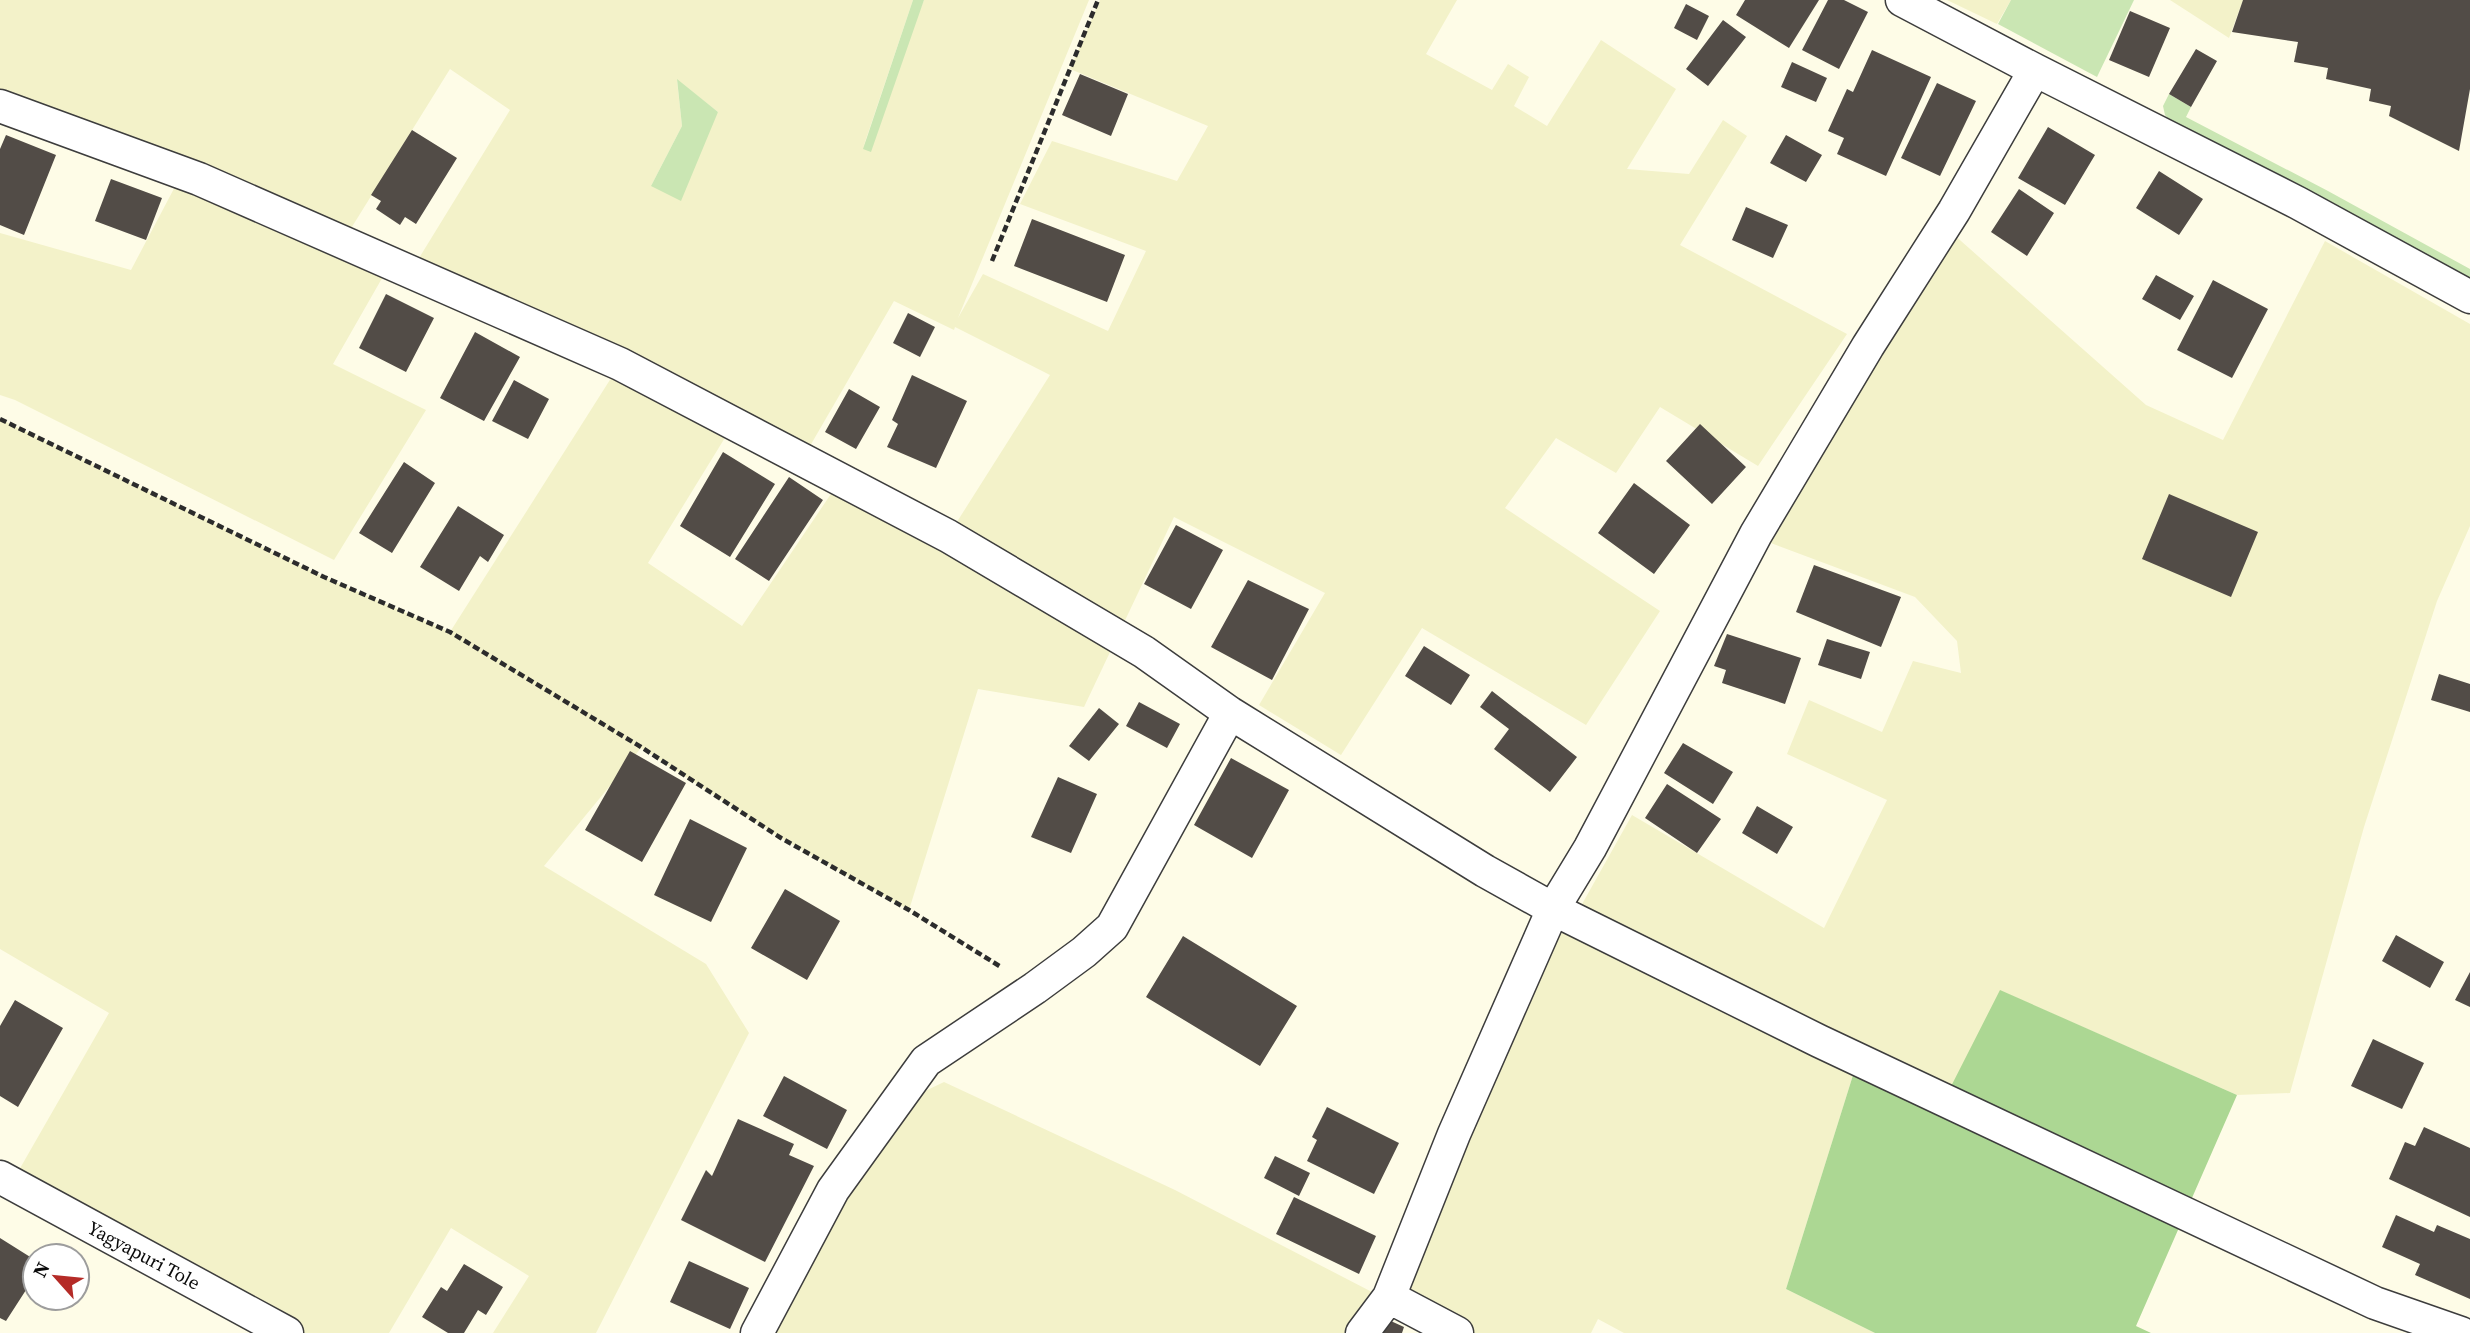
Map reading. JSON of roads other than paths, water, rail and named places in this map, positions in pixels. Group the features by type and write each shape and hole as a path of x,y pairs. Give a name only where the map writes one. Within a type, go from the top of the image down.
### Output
{"street":[{"path":"1902,0 2298,203 2470,297"},
{"path":"1362,1333 1389,1297 1454,1134 1553,909 1590,848 1756,534 1868,346 1954,211 2035,70"},
{"path":"0,106 199,178 620,364 948,536 1144,652 1230,713 1485,871 1553,909 1819,1041 2375,1303 2461,1333"},
{"path":"757,1333 833,1191 926,1061 1035,988 1084,952 1112,927 1230,713"},
{"name":"Yagyapuri Tole","path":"0,1177 287,1333"},
{"path":"1389,1297 1457,1333"}]}
